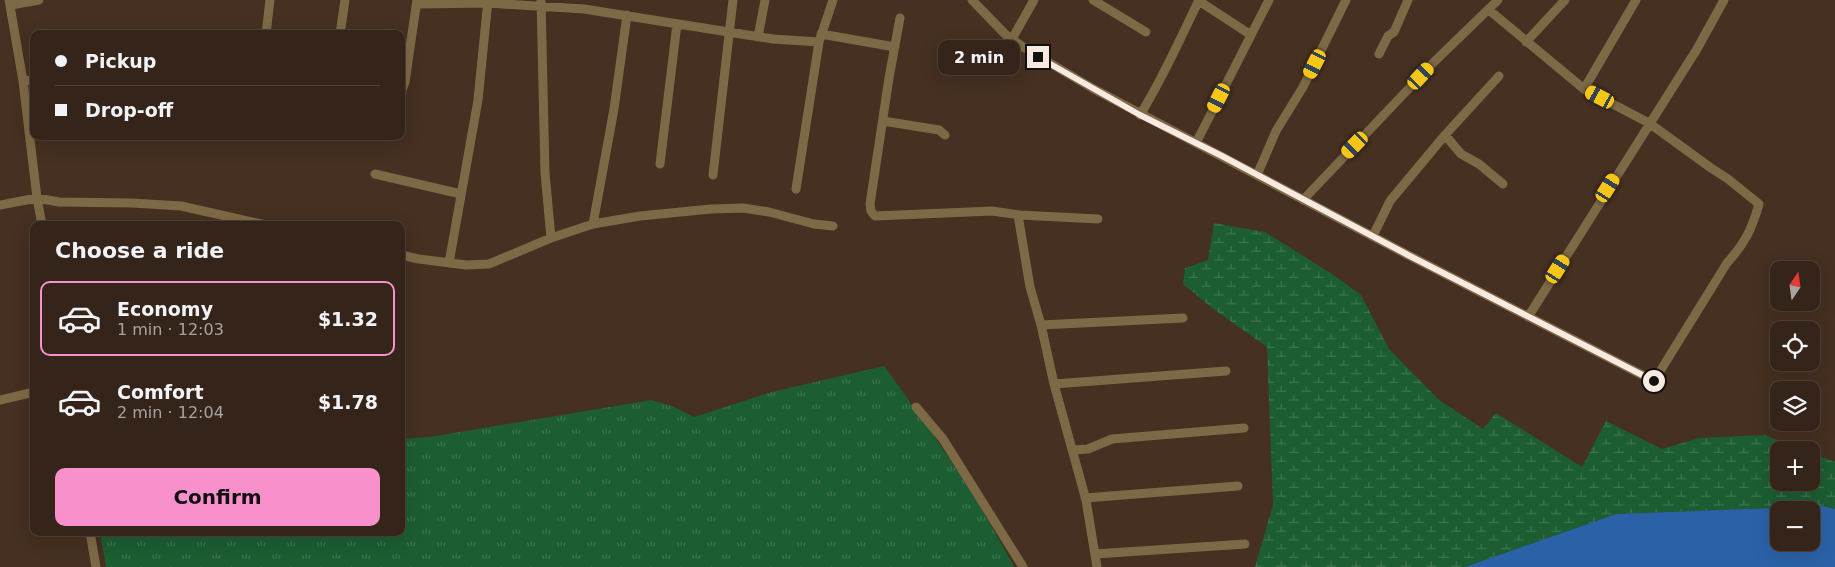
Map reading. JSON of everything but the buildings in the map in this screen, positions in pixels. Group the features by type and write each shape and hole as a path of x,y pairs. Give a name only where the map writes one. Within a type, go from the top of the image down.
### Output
{"street":[{"path":"30,140 23,81 10,3 39,0"},
{"path":"266,30 270,0"},
{"path":"340,30 344,0"},
{"path":"713,175 733,0"},
{"path":"758,36 765,0"},
{"path":"796,189 820,38 833,0"},
{"path":"972,0 1012,39 1054,66 1140,115 1654,381 1727,263 1741,248 1753,224 1759,204 1728,179 1649,123 1584,89 1489,10"},
{"path":"1012,39 1034,0"},
{"path":"1093,0 1146,32"},
{"path":"1140,115 1156,90 1199,0 1251,35"},
{"path":"1196,143 1269,0"},
{"path":"1257,175 1276,132 1303,87 1346,0"},
{"path":"1379,54 1388,36 1394,32 1408,0"},
{"path":"1303,200 1434,62 1498,0"},
{"path":"1526,42 1565,0"},
{"path":"1584,89 1636,0"},
{"path":"1528,317 1697,49 1724,0"},
{"path":"405,82 417,2 541,3 773,39 820,38 895,47"},
{"path":"449,263 478,100 488,2"},
{"path":"541,3 545,173 551,238"},
{"path":"593,224 614,109 627,16"},
{"path":"900,18 882,120 870,204 874,216 992,211 1018,215 1098,218"},
{"path":"660,164 677,24"},
{"path":"1372,236 1390,200 1445,135 1499,76"},
{"path":"23,81 30,80"},
{"path":"882,120 939,130 945,135"},
{"path":"1445,135 1461,154 1479,164 1503,184"},
{"path":"30,140 41,221"},
{"path":"375,174 461,194"},
{"path":"0,205 37,198 59,202 181,206 248,221"},
{"path":"405,256 466,265 489,264 551,238 593,224 662,214 743,208 769,212 814,224 833,226"},
{"path":"1018,215 1030,288 1085,498 1097,567"},
{"path":"1041,325 1183,318"},
{"path":"1054,384 1226,371"},
{"path":"0,400 30,393"},
{"path":"916,407 943,439 1023,567"},
{"path":"1072,450 1088,449 1112,439 1244,428"},
{"path":"1085,498 1238,486"},
{"path":"91,536 96,567"},
{"path":"1095,554 1245,544"}],"green space":[{"path":"1214,223 1265,232 1332,274 1361,295 1389,349 1439,400 1483,429 1496,413 1582,467 1606,421 1662,449 1699,438 1765,435 1780,441 1770,441 1770,491 1820,491 1820,456 1835,462 1835,509 1820,506 1820,501 1770,501 1770,508 1616,514 1465,567 1255,567 1273,505 1267,347 1212,308 1183,284 1185,268 1208,260"},
{"path":"884,366 953,464 985,515 1014,567 106,567 101,536 405,536 405,439 430,437 651,400 672,406 694,417 772,392"}],"water":[{"path":"1820,506 1835,509 1835,567 1465,567 1616,514 1770,508 1770,551 1820,551"}],"route":[{"path":"1038,57 1140,115 1222,156 1542,325 1654,381"}]}
